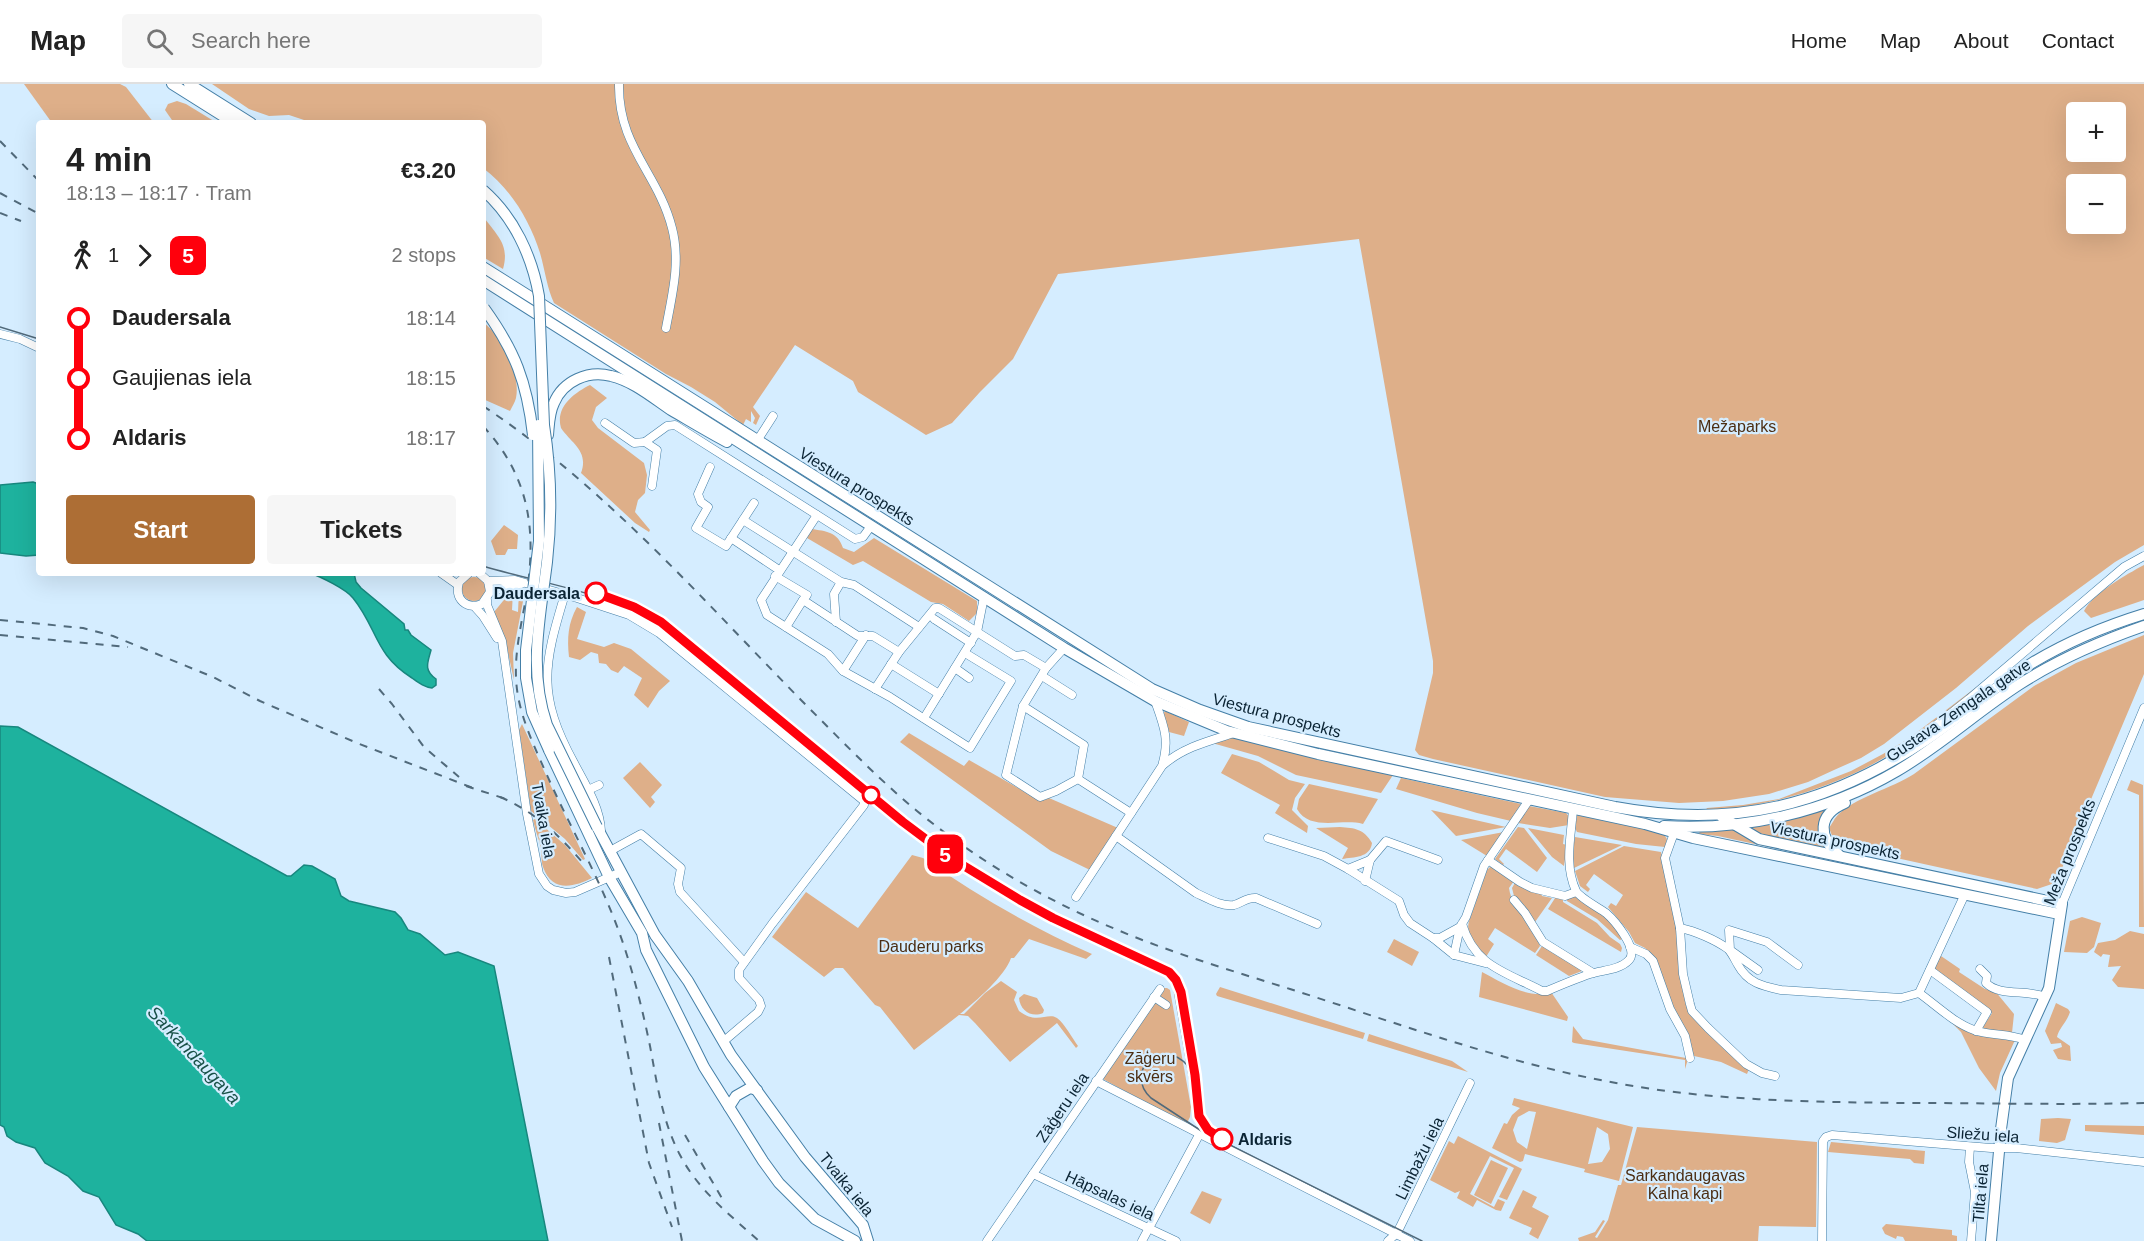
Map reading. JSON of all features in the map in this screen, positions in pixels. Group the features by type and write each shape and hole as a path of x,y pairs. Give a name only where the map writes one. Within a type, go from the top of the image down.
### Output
{"main road":[{"path":"172,84 229,120"},
{"path":"189,84 246,120"},
{"path":"225,107 254,120"},
{"path":"486,192 519,235 536,278 539,296 544,425 547,441 549,540 535,660 541,709 595,832 609,877"},
{"path":"486,203 508,230 528,274 532,293 539,444 539,541 526,650 527,686 532,712 595,832"},
{"name":"Viestura prospekts","path":"486,270 506,288 762,457 1064,648 1089,657 1200,710 1319,749"},
{"name":"Viestura prospekts","path":"486,281 506,288 757,441 1155,701 1234,733 1531,795 1637,811 1718,816 1738,825 1759,839 2061,909"},
{"path":"486,310 507,343 524,380 538,460"},
{"path":"547,441 554,403 560,392 570,382 595,374 610,376 630,384 711,434 749,454 762,457"},
{"name":"Gustava Zemgala gatve","path":"1718,816 1796,803 1866,774 1899,758 2024,669 2066,644 2092,632 2144,614"},
{"name":"Gustava Zemgala gatve","path":"1645,824 1707,827 1738,825 1784,817 1832,802 1886,777 1947,738 2018,685 2106,639 2144,626"},
{"path":"1839,856 1823,835 1822,829 1826,819 1837,806 1860,796 1886,777"},
{"name":"Viestura prospekts","path":"1531,795 1574,809 1645,824 1713,843 1965,894 2061,909"},
{"name":"Tvaika iela","path":"595,832 610,851 655,935 688,981 731,1056 805,1156 863,1225 868,1241"},
{"name":"Tvaika iela","path":"609,877 642,933 646,950 704,1067 768,1168 800,1206 815,1219 855,1241"},
{"name":"Meža prospekts","path":"1999,1148 2008,1078 2052,977 2061,909"},
{"path":"729,1107 736,1096 750,1088 757,1090"},
{"name":"Tilta iela","path":"1991,1241 1999,1148"}],"street":[{"path":"619,84 619,108 625,129 633,149 660,194 672,229 676,267 666,328"},
{"path":"0,333 36,347"},
{"path":"757,441 773,416"},
{"path":"605,423 634,443 645,442 667,426 675,425 858,539 863,537 871,526"},
{"path":"645,442 657,450 652,486"},
{"path":"710,467 698,494 701,502 708,507 696,528 726,546 753,503"},
{"path":"818,515 761,600 767,615 828,654 843,671 924,718 970,748 1011,681 965,653"},
{"path":"743,520 841,582 854,585 920,627"},
{"path":"731,538 807,595 786,627"},
{"path":"1899,758 2108,580 2130,563 2144,556"},
{"name":"Tvaika iela","path":"445,576 458,585 459,597 467,605 474,606 488,623 502,647"},
{"path":"458,585 465,576"},
{"path":"482,576 488,581 509,580 564,594 619,611 638,620 659,633 862,798 864,805 739,970 739,978 759,1000 761,1006 758,1012 724,1041"},
{"name":"Tvaika iela","path":"488,581 487,605 500,632 527,814 539,874 547,886 566,893 575,892 609,877"},
{"path":"836,622 834,594 841,582"},
{"path":"474,606 509,586 523,584"},
{"path":"564,594 547,667 546,690 557,729 588,790 601,822 595,832"},
{"path":"924,718 977,632 984,597"},
{"path":"803,600 858,636 873,636 898,652"},
{"path":"875,689 898,652 934,608 939,608 1016,656 1024,655 1046,668"},
{"path":"934,619 970,643"},
{"path":"843,671 866,635"},
{"path":"1064,648 1046,668 1023,706 1006,775 1040,797 1078,779"},
{"path":"891,664 939,694"},
{"path":"955,668 969,678"},
{"path":"1042,676 1072,695"},
{"path":"1076,897 1162,766 1167,750 1166,733 1155,701"},
{"path":"1023,706 1084,745 1078,779"},
{"name":"Meža prospekts","path":"2061,909 2144,708"},
{"path":"1162,766 1175,755 1189,748 1234,733"},
{"path":"1078,779 1131,813"},
{"path":"588,790 599,785"},
{"path":"1454,955 1461,926 1488,860 1531,795"},
{"path":"1268,838 1324,856 1348,869 1399,902 1410,923 1454,955 1485,963 1542,991 1547,991 1593,972 1607,971 1629,960 1631,955 1623,933 1612,920 1576,892 1568,861 1574,809"},
{"path":"1674,833 1665,858 1680,928 1683,974 1692,1011 1746,1064 1762,1073 1775,1076"},
{"path":"610,851 641,834 651,841 681,868 678,884 680,892 744,962"},
{"path":"1116,836 1188,888 1207,898 1230,906 1249,898 1256,898 1317,924"},
{"path":"1365,881 1370,860 1386,841 1438,860"},
{"path":"1348,869 1370,860"},
{"path":"1488,860 1532,888 1565,896 1576,892"},
{"path":"609,877 621,872"},
{"path":"1798,965 1767,942 1729,930 1730,950 1743,974 1762,987 1902,998 1919,993 1965,894"},
{"path":"1514,900 1543,942 1593,972"},
{"path":"1433,938 1440,938 1461,926"},
{"path":"1461,926 1467,940 1485,963"},
{"path":"1680,928 1695,932 1730,950 1758,970"},
{"path":"1630,947 1646,954 1653,961 1670,1009 1685,1036 1690,1058"},
{"path":"1980,969 1987,976 1986,983 1992,989 2036,993 2045,997"},
{"path":"1930,970 1987,1012 1976,1031"},
{"name":"Zāģeru iela","path":"992,1239 1033,1174 1160,989"},
{"path":"1919,993 1976,1031 2025,1040"},
{"path":"1154,997 1166,1005"},
{"path":"1096,1081 1198,1135 1410,1241"},
{"name":"Limbažu iela","path":"1388,1241 1396,1234 1470,1083"},
{"path":"1142,1241 1198,1135"},
{"name":"Sliežu iela","path":"1822,1241 1823,1141 1826,1137 2016,1148 2144,1162"},
{"path":"1970,1147 1969,1162 1975,1192 1971,1241"},
{"name":"Hāpsalas iela","path":"1033,1174 1176,1241"}],"green space":[{"path":"24,84 120,84 126,87 152,120 50,120"},
{"name":"Mežaparks","path":"212,84 2144,84 2144,545 2115,562 2028,626 1956,688 1884,744 1861,758 1808,782 1769,794 1723,801 1679,803 1605,797 1433,759 1419,755 1415,750 1433,673 1433,661 1359,239 1058,274 1013,359 952,423 926,435 858,392 853,381 795,345 753,407 760,416 756,425 753,423 755,418 751,411 751,422 746,419 743,425 715,402 666,374 554,303 531,229 511,196 486,170 486,120 304,120 289,115 269,116 249,109"},
{"path":"177,101 186,104 212,120 172,120 165,110 168,104"},
{"path":"486,220 501,241 505,253 503,269 486,259"},
{"path":"486,325 497,336 513,367 517,388 516,400 510,411 486,400"},
{"path":"590,385 607,398 596,407 592,420 598,428 644,463 647,475 645,493 638,500 635,512 650,530 649,532 635,523 581,473 583,459 581,453 561,428 563,407 578,392"},
{"path":"504,525 518,535 517,549 508,549 505,555 496,555 491,541"},
{"path":"811,529 835,535 843,548 854,552 874,538 977,601 977,613 969,621 943,604 931,602 863,561 853,565 807,538"},
{"path":"2144,565 2144,600 2091,618 2084,611 2102,591"},
{"path":"474,577 483,580 486,589 483,598 474,601 465,598 462,589 465,580"},
{"path":"512,590 512,610 518,612 519,590 525,591 513,653 514,680 505,639 494,612"},
{"path":"577,607 586,612 577,639 604,647 614,643 631,649 670,681 659,691 648,708 634,695 642,678 624,666 618,673 606,664 599,663 598,654 591,652 580,660 569,657 569,631"},
{"path":"2144,635 2144,674 2062,868 2052,884 2037,889 1838,846 1829,828 1844,810 1863,798 1914,774 2034,686 2076,663"},
{"path":"1983,682 1918,736 1861,770 1785,798 1759,804 1705,811 1707,808 1779,799 1851,771 1908,739"},
{"path":"1165,711 1189,722 1184,736 1169,732 1163,714"},
{"path":"522,724 585,859 583,860 565,839 531,811 519,730"},
{"path":"909,733 964,766 969,760 1041,801 1049,798 1118,828 1090,870 1051,851 900,742"},
{"path":"1233,737 1393,775 1381,793 1296,775 1258,756 1212,743"},
{"path":"1232,754 1259,762 1289,780 1305,784 1295,798 1292,810 1308,826 1307,833 1275,813 1280,805 1221,773"},
{"path":"640,762 662,785 651,797 655,802 650,808 623,778"},
{"path":"1401,778 1521,804 1511,821 1396,789"},
{"path":"2131,780 2143,785 2144,927 2139,927 2139,795 2127,790"},
{"path":"1309,784 1378,799 1363,824 1318,822 1303,816 1297,809 1299,799"},
{"path":"1529,806 1566,813 1570,818 1569,825 1550,828 1518,823"},
{"path":"1830,807 1827,849 1763,836 1749,827 1801,817"},
{"path":"1431,810 1506,827 1456,836"},
{"path":"1577,815 1663,833 1667,839 1665,847 1636,844 1577,832 1575,828"},
{"path":"535,819 565,845 592,878 578,884 564,886 552,881 543,867 541,848 533,820"},
{"path":"1518,827 1524,828 1547,858 1537,872 1506,849 1499,859 1503,865 1495,859"},
{"path":"1316,828 1355,829 1366,835 1372,843 1368,852 1361,856 1342,859 1348,848"},
{"path":"1528,828 1564,835 1563,844 1567,845 1564,866 1552,857"},
{"path":"1735,828 1963,887 1963,889 1718,836 1699,834 1700,830"},
{"path":"1504,832 1487,856 1461,840"},
{"path":"1575,837 1622,845 1574,868 1572,854"},
{"path":"1624,846 1661,852 1676,921 1683,989 1699,1023 1749,1069 1747,1074 1721,1062 1694,1056 1655,959 1645,948 1635,943 1629,932 1608,907 1611,903 1616,906 1623,895 1594,874 1586,885 1590,889 1588,892 1580,886 1575,871"},
{"name":"Dauderu parks","path":"912,855 923,858 1026,922 1092,954 1086,959 1029,939 1014,958 1011,958 1003,973 960,1014 964,1014 1001,981 1017,992 1014,1000 1019,1011 1036,1018 1049,1016 1057,1018 1066,1027 1078,1046 1076,1048 1057,1023 1010,1062 968,1016 959,1015 914,1050 880,1007 875,1005 843,968 835,968 824,977 772,937 806,892 858,928"},
{"path":"1491,866 1514,881 1509,888 1511,896 1537,938 1540,946 1535,953 1495,928 1488,939 1494,944 1486,957 1470,936 1469,921 1487,870"},
{"path":"1516,881 1541,893 1542,896 1552,898 1535,922 1515,900 1512,888"},
{"path":"1557,895 1563,898 1563,902 1597,923 1620,944 1621,952 1548,909"},
{"path":"1575,895 1609,920 1622,939 1620,940 1597,919 1567,901 1567,898"},
{"path":"2082,917 2101,923 2094,947 2087,953 2064,952 2070,921"},
{"path":"2130,931 2144,934 2144,989 2118,987 2112,980 2121,966 2108,967 2110,955 2103,954 2101,957 2094,952 2098,943 2115,940"},
{"path":"1394,939 1419,952 1412,966 1387,952"},
{"path":"1542,946 1582,971 1569,976 1536,955"},
{"path":"1941,956 1960,969 1959,972 1985,989 1995,991 2014,1014 2012,1033 1984,1030 1983,1027 1992,1013 1933,970"},
{"path":"1482,972 1525,992 1542,994 1551,992 1568,1017 1567,1021 1479,997"},
{"path":"1220,987 1365,1033 1363,1039 1217,996"},
{"name":"Zāģeru skvērs","path":"1163,988 1170,990 1191,1107 1186,1125 1103,1079"},
{"path":"1024,994 1037,998 1044,1010 1043,1013 1035,1015 1024,1010 1019,998"},
{"path":"2056,1003 2070,1012 2057,1037 2070,1046 2071,1061 2058,1059 2053,1050 2062,1047 2061,1043 2051,1044 2045,1031"},
{"path":"1951,1022 2015,1040 2000,1073 1996,1091 1979,1068 1961,1032"},
{"path":"1573,1026 1583,1039 1686,1058 1688,1059 1685,1069 1685,1060 1574,1043 1572,1042"},
{"path":"1369,1034 1452,1061 1468,1072 1367,1041"},
{"path":"1514,1098 1633,1127 1619,1181 1584,1172 1585,1169 1525,1154 1523,1161 1520,1162 1492,1148 1504,1123 1507,1124 1520,1108 1512,1105","holes":["1529,1111 1536,1112 1527,1149 1517,1142 1513,1130 1518,1117","1597,1127 1608,1134 1610,1149 1602,1162 1588,1164"]},
{"path":"2041,1119 2071,1119 2065,1140 2057,1143 2039,1141"},
{"path":"2085,1125 2144,1126 2144,1135 2085,1131"},
{"name":"Sarkandaugavas Kalna kapi","path":"1637,1127 1817,1142 1816,1227 1759,1226 1758,1241 1579,1241 1578,1238 1595,1232 1603,1220 1605,1221 1595,1237 1597,1238 1608,1220 1618,1185 1621,1185"},
{"path":"1458,1136 1522,1169 1507,1200 1499,1197 1514,1168 1490,1156 1470,1194 1494,1207 1498,1199 1505,1202 1501,1211 1477,1200 1473,1207 1457,1198 1460,1191 1455,1193 1430,1180 1449,1141 1454,1144"},
{"path":"1831,1142 1925,1151 1924,1164 1914,1163 1910,1159 1828,1152"},
{"path":"1491,1160 1508,1168 1491,1204 1474,1195"},
{"path":"1523,1190 1537,1197 1532,1207 1549,1216 1538,1239 1529,1234 1532,1228 1509,1218"},
{"path":"1202,1191 1222,1199 1210,1224 1190,1213"},
{"path":"1886,1224 1952,1230 1952,1235 1957,1236 1957,1241 1905,1241 1903,1237 1897,1236 1896,1239 1885,1234 1882,1228"}],"water":[{"path":"36,483 36,555 0,553 0,485"},
{"path":"317,576 355,576 361,588 404,624 405,630 408,630 411,635 431,650 428,669 436,679 436,685 432,688 424,686 390,660 353,598"},
{"name":"Sarkandaugava","path":"0,726 18,727 287,876 291,876 304,865 312,866 335,879 341,896 349,901 395,912 408,930 420,934 445,955 458,952 494,966 548,1241 147,1241 138,1234 116,1225 99,1197 83,1191 68,1176 45,1163 35,1148 16,1142 7,1136 4,1127 0,1125"}],"tram line":[{"path":"0,327 36,338"},
{"path":"486,567 596,596 639,613 659,625 901,825 949,861 1052,921 1168,977 1174,989 1196,1116 1204,1132 1422,1241"},
{"name":"5","path":"596,593 643,611 661,622 903,822 951,858 1053,918 1169,972 1180,987 1195,1075 1199,1116 1203,1125 1222,1139"},
{"path":"1188,1066 1178,1057 1167,1054 1157,1056 1143,1068 1141,1078 1143,1088 1151,1098 1203,1132"}],"railway":[{"path":"0,141 36,178"},
{"path":"0,193 36,212"},
{"path":"0,213 21,221"},
{"path":"486,408 570,471 650,544 801,700 887,785 917,811 964,847 1014,879 1066,907 1120,931 1204,962 1452,1041 1533,1065 1616,1083 1689,1094 1798,1101 2144,1103"},
{"path":"486,430 499,445 520,485 530,528 529,573 516,671 518,696 526,726 602,889 618,929 636,987 661,1102 674,1142 687,1168 705,1191 759,1241"},
{"path":"0,620 83,628 113,636 213,677 260,701 357,743 473,788"},
{"path":"0,635 128,647"},
{"path":"379,689 424,747 459,777"},
{"path":"466,786 506,799"},
{"path":"500,797 535,817 565,843 583,863"},
{"path":"609,957 649,1163 672,1227"},
{"path":"659,1123 682,1241"},
{"path":"685,1135 723,1200"}],"place":[{"name":"Daudersala","path":"596,593"},
{"name":"Aldaris","path":"1222,1139"}]}
